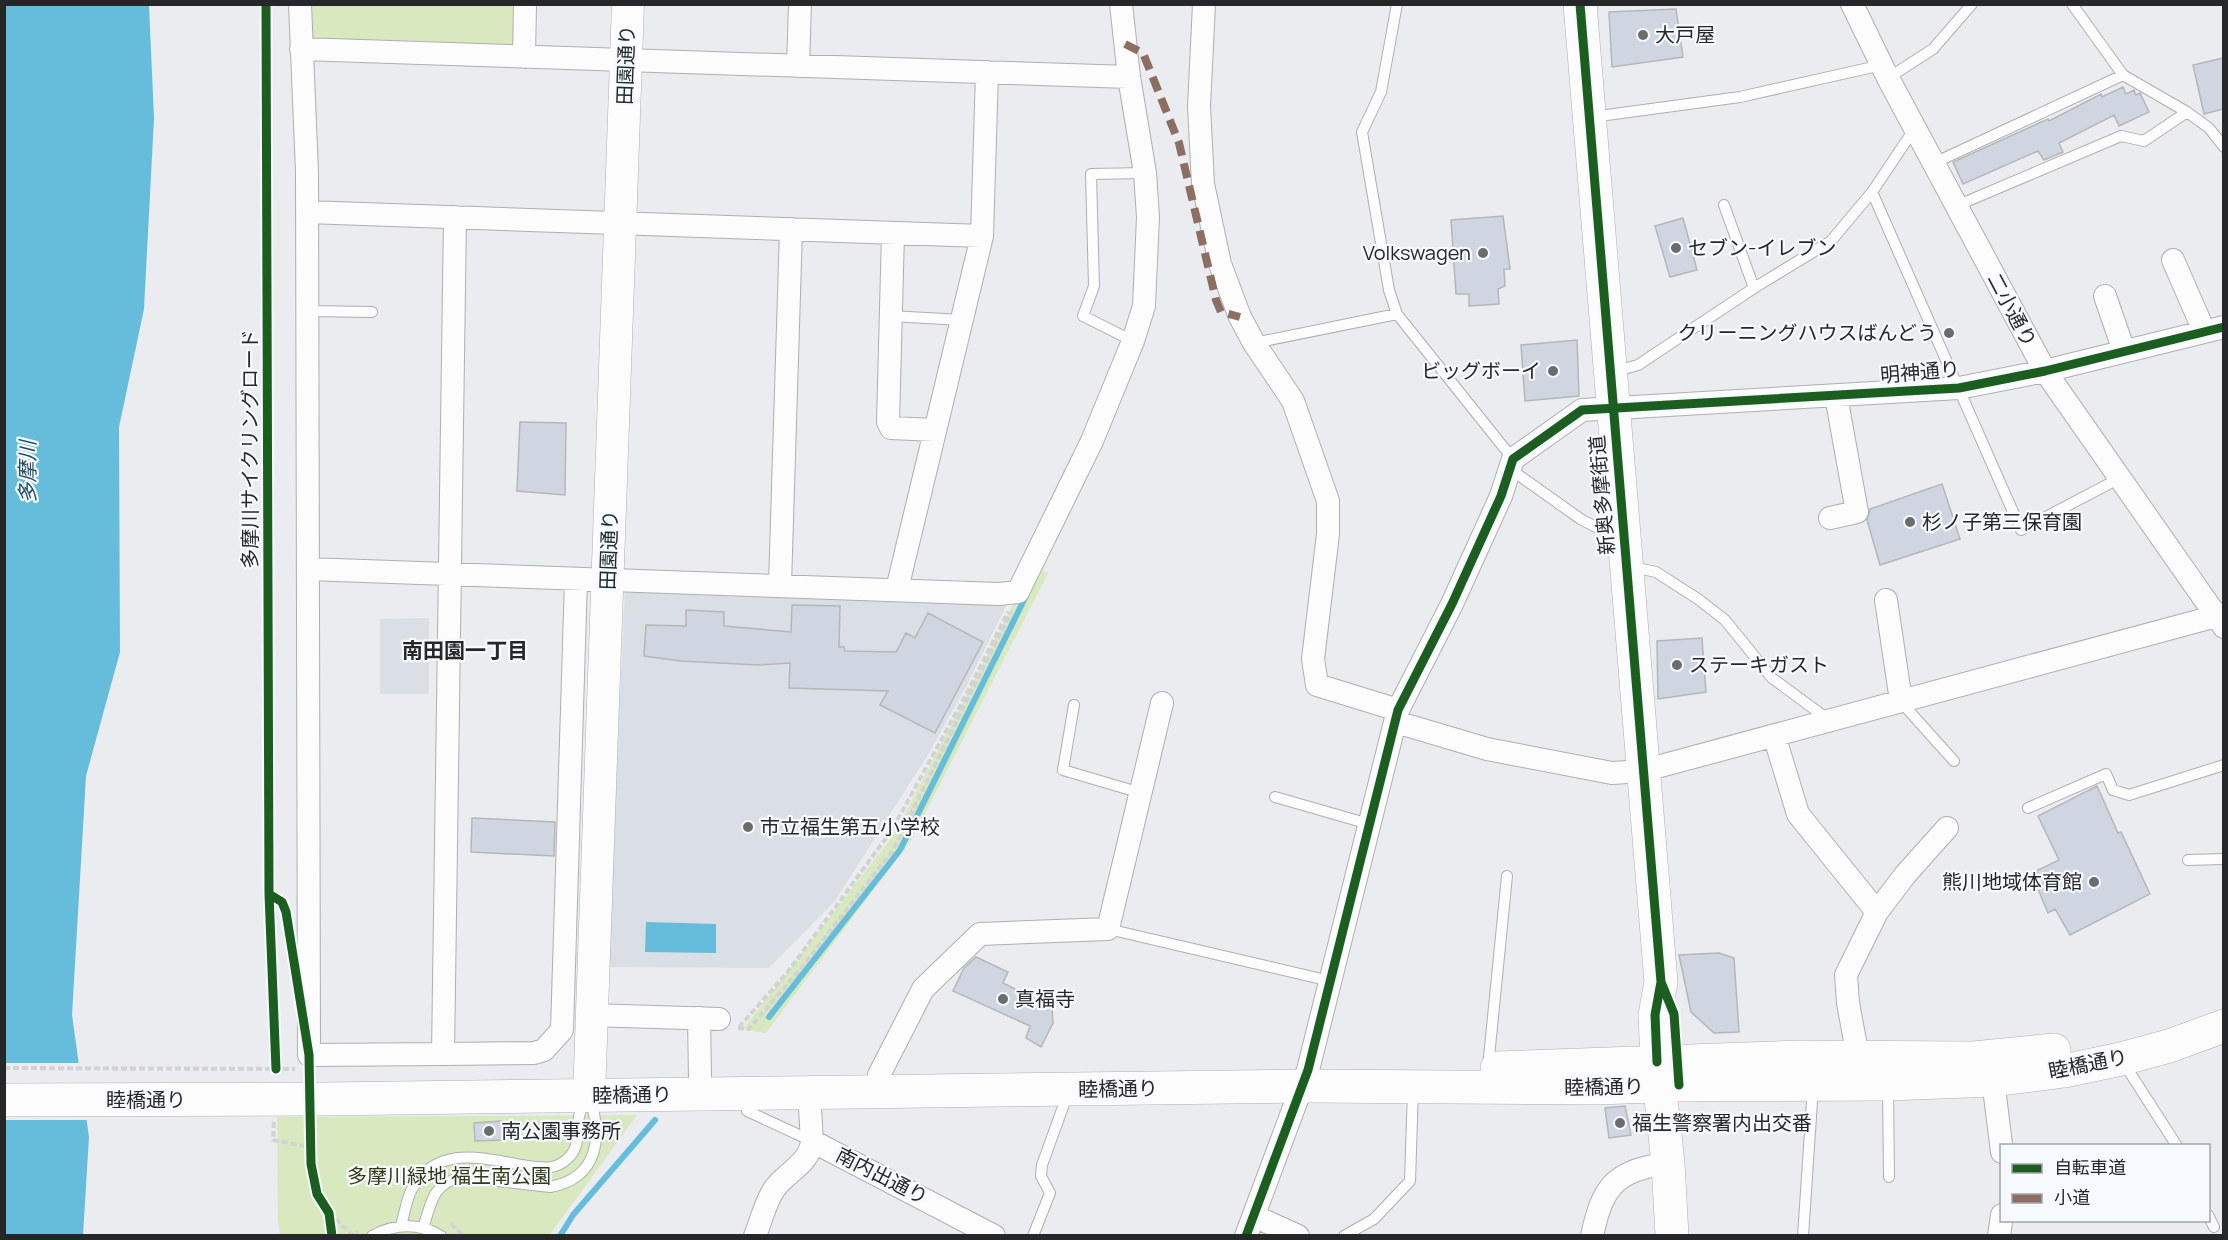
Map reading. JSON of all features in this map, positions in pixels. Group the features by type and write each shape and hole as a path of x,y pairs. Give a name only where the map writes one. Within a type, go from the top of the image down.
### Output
{"main road":[{"name":"新奥多摩街道","path":"1580,4 1660,982 1655,1015 1684,1142 1689,1236"},
{"name":"睦橋通り","path":"589,1087 700,1077 879,1075 1486,1079 1669,1073 1858,1057 1973,1058 2061,1049 2144,1030 2223,1003"},
{"name":"睦橋通り","path":"1669,1073 1814,1084 1993,1080 2064,1071 2121,1059 2169,1046 2223,1026"},
{"name":"新奥多摩街道","path":"1669,1073 1668,1162 1672,1236"},
{"name":"睦橋通り","path":"4,1082 589,1087 808,1092 1069,1090 1306,1078 1413,1086 1486,1079"},
{"name":"睦橋通り","path":"4,1100 270,1085"}],"street":[{"path":"300,4 306,131 308,310 309,1055 534,1053 544,1050 562,1030 576,580"},
{"path":"524,57 525,4"},
{"name":"田園通り","path":"589,1087 628,4"},
{"path":"798,66 800,4"},
{"path":"308,569 999,594 1018,592 1092,441 1133,341 1144,306 1148,217 1121,4"},
{"path":"1204,4 1198,106 1203,184 1220,264 1240,317 1254,343 1293,401 1328,501 1328,534 1313,659 1317,685 1487,749 1612,773 1642,771 1901,701 2221,619"},
{"name":"二小通り","path":"1852,4 1885,71 2045,371 2221,619"},
{"path":"301,49 1129,77"},
{"path":"897,589 982,236 987,72"},
{"path":"307,212 982,236"},
{"path":"442,1054 455,217"},
{"path":"780,585 791,229"},
{"path":"893,233 888,422 891,428 934,430"},
{"path":"2173,260 2214,329"},
{"path":"2105,296 2124,351"},
{"name":"明神通り","path":"1512,464 1580,411 1959,388 2045,371 2214,329"},
{"path":"1830,518 1857,512 1836,396"},
{"path":"1298,1236 1250,1226 1306,1078 1397,716 1502,496 1512,464"},
{"path":"1886,600 1901,701"},
{"path":"879,1075 923,989 980,934 1108,929 1162,703"},
{"path":"1774,735 1798,814 1877,912"},
{"path":"1858,1057 1848,1003 1846,975 1877,912 1905,875 1947,828"},
{"path":"591,1015 722,1025 700,1077"},
{"path":"1993,1080 2000,1144"},
{"name":"南内出通り","path":"808,1092 812,1141 994,1236"},
{"path":"755,1236 774,1188 811,1152 812,1141"},
{"path":"1592,1236 1598,1210 1609,1187 1622,1176 1641,1167 1668,1162"}],"lane":[{"path":"1397,4 1381,92 1362,132 1389,290 1397,314 1512,464 1582,520 1600,529 1623,534"},
{"path":"1589,117 1740,97 1885,71 1933,49 1972,4"},
{"path":"2072,4 2124,75 2187,112 2209,128 2223,147"},
{"path":"1934,163 2124,75"},
{"path":"1956,206 2121,136 2144,141 2187,112"},
{"path":"1610,372 1638,365 1754,288 1832,241 1872,192 1915,128"},
{"path":"1133,341 1083,316 1094,285 1092,174 1144,173"},
{"path":"1872,192 2021,530 2120,478"},
{"path":"1724,205 1754,288"},
{"path":"308,310 372,312"},
{"path":"1254,343 1397,314"},
{"path":"890,316 963,320"},
{"path":"1626,566 1656,572 1698,598 1725,620 1772,678 1831,721"},
{"path":"1901,701 1954,761"},
{"path":"1074,705 1062,770 1141,793"},
{"path":"2028,808 2106,774 2113,790 2129,795 2223,765"},
{"path":"1275,797 1369,824"},
{"path":"2188,860 2223,859"},
{"path":"1486,1079 1507,876"},
{"path":"1108,929 1330,981"},
{"path":"2121,1059 2176,1144"},
{"path":"1803,1236 1814,1084"},
{"path":"1888,1084 1889,1177"},
{"path":"1344,1236 1374,1219 1410,1181 1413,1086"},
{"path":"401,1225 411,1191 421,1176 432,1166 444,1160 478,1157 549,1168 566,1161 577,1146 579,1115 589,1087"},
{"path":"423,1228 435,1193 440,1186 455,1179 471,1178 550,1187 576,1177 591,1161 596,1146 595,1115 589,1087"},
{"path":"1033,1236 1050,1193 1041,1176 1042,1165 1069,1090"},
{"path":"747,1112 812,1141"},
{"path":"2210,1219 2214,1227"},
{"path":"372,1236 401,1225 423,1228 441,1236"}],"path":[{"path":"722,1025 787,972 892,830 968,691 1018,592"},
{"path":"722,1025 749,1029 803,966 893,850 1019,596 1018,592"},
{"path":"4,1068 270,1085 273,1140 310,1147"},
{"path":"327,1209 331,1228"},
{"path":"327,1209 353,1235 362,1229"}],"shaded area":[{"name":"市立福生第五小学校","path":"625,588 1008,602 967,685 929,753 835,901 769,968 608,967"},
{"path":"429,618 429,694 380,694 380,619"}],"green space":[{"path":"304,5 517,5 515,53 306,46"},
{"path":"1033,566 1048,573 912,839 766,1033 743,1029 895,833"},
{"name":"多摩川緑地 福生南公園","path":"637,1115 549,1236 280,1235 277,1117"}],"water":[{"name":"多摩川","path":"5,5 149,5 154,118 144,309 119,427 120,652 86,776 72,1015 89,1137 83,1235 5,1236"},
{"path":"646,922 716,924 716,953 645,952"}],"pier":[{"path":"5,1063 82,1063 90,1120 5,1120"}],"building":[{"path":"1676,9 1683,57 1612,67 1609,12"},
{"path":"2223,58 2223,109 2204,114 2193,65"},
{"path":"2123,87 2126,94 2134,90 2136,95 2140,93 2149,112 2119,126 2114,115 2059,143 2063,152 2044,160 2038,151 1963,184 1953,162 2048,119 2049,121 2101,94 2102,97"},
{"path":"1503,216 1510,269 1504,269 1505,286 1498,289 1499,304 1469,306 1469,294 1456,294 1451,220"},
{"name":"セブン-イレブン","path":"1683,218 1697,270 1670,277 1655,226"},
{"path":"1577,340 1579,396 1525,401 1521,345"},
{"path":"520,422 566,423 565,495 517,491"},
{"path":"1942,484 1960,539 1880,565 1867,520 1870,509"},
{"path":"792,605 840,606 839,647 844,647 845,651 896,652 906,633 915,638 928,613 983,642 935,733 880,705 888,691 789,688 790,663 759,665 681,661 644,656 646,625 686,626 686,610 724,612 724,626 791,632"},
{"path":"1702,638 1706,692 1658,699 1657,641"},
{"path":"2097,786 2118,833 2121,832 2150,894 2070,935 2055,909 2048,913 2038,889 2044,883 2036,871 2059,860 2038,816"},
{"path":"472,818 555,822 554,856 471,852"},
{"path":"1719,953 1734,958 1739,1032 1714,1033 1691,1012 1679,955"},
{"name":"真福寺","path":"976,957 1008,972 1003,983 1052,1008 1053,1023 1041,1047 1026,1038 1030,1026 953,991 964,968"},
{"path":"1625,1106 1631,1135 1609,1138 1605,1108"},
{"name":"南公園事務所","path":"502,1121 503,1140 475,1141 474,1123"}],"waterway":[{"path":"769,1017 900,850 1026,596"},
{"path":"560,1236 573,1215 655,1120"}],"marked path":[{"path":"1125,44 1143,53 1179,143 1216,300 1221,312 1240,317"}],"cycle path":[{"name":"多摩川サイクリングロード","path":"266,4 269,894 276,1069"},
{"path":"1580,4 1661,982 1655,1015 1657,1062"},
{"path":"1246,1236 1308,1070 1398,710 1452,604 1501,496 1513,459 1582,410 1959,388 2045,371 2224,327"},
{"path":"269,894 282,902 286,912 309,1055 311,1164 317,1194 329,1213 332,1236"},
{"path":"1661,982 1674,1014 1679,1085"}],"place":[{"name":"大戸屋","path":"1643,35"},
{"name":"セブン-イレブン","path":"1676,248"},
{"name":"Volkswagen","path":"1483,253"},
{"name":"クリーニングハウスばんどう","path":"1949,333"},
{"name":"ビッグボーイ","path":"1553,371"},
{"name":"杉ノ子第三保育園","path":"1910,522"},
{"name":"ステーキガスト","path":"1677,665"},
{"name":"市立福生第五小学校","path":"748,827"},
{"name":"熊川地域体育館","path":"2094,882"},
{"name":"真福寺","path":"1003,999"},
{"name":"福生警察署内出交番","path":"1620,1123"},
{"name":"南公園事務所","path":"489,1131"}],"district":[{"name":"南田園一丁目","path":"465,651"}]}
